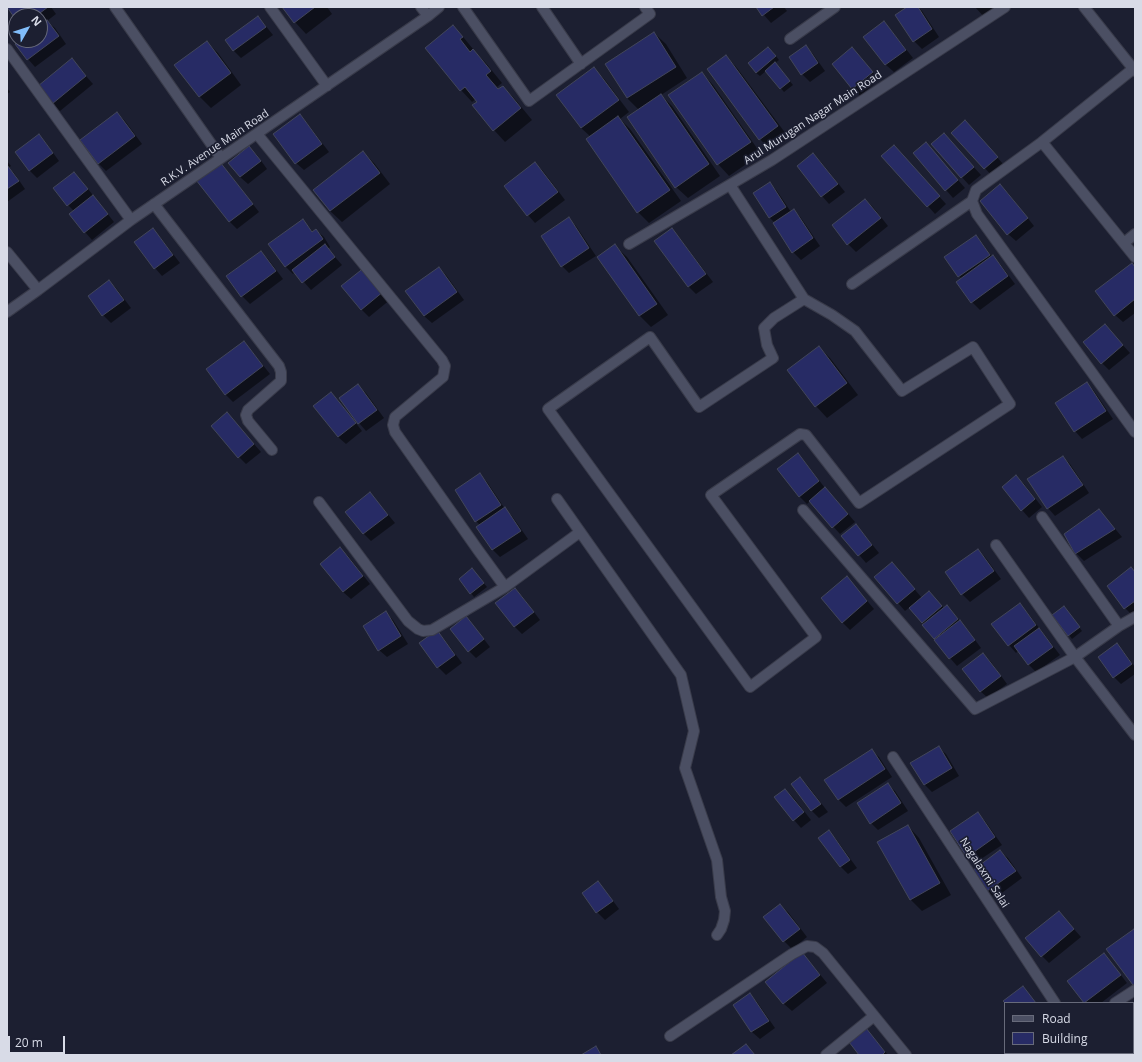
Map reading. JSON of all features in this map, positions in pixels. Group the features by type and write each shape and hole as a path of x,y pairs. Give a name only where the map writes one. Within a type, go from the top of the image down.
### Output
{"street":[{"path":"115,7 221,158"},
{"path":"270,7 327,86"},
{"path":"421,7 428,16"},
{"name":"R.K.V. Avenue Main Road","path":"7,312 131,220 327,86 439,7"},
{"path":"463,7 529,101 650,14 645,7"},
{"path":"542,7 581,64"},
{"path":"790,39 835,7"},
{"name":"Arul Murugan Nagar Main Road","path":"629,244 772,160 1005,7"},
{"path":"852,284 972,201 976,190 1042,142 1134,70 1084,7"},
{"path":"7,49 131,220"},
{"path":"257,134 442,360 445,366 443,377 395,417 393,425 396,432 473,544 505,587"},
{"path":"1042,142 1135,257"},
{"path":"730,185 804,298 855,331 902,391 973,347 1010,404 859,503 806,435 800,434 711,495 816,637 750,687 548,409 650,337 699,407 773,358 767,345 764,328 774,318 804,298"},
{"path":"972,201 977,214 1135,432"},
{"path":"154,204 279,366 281,381 248,410 246,415 248,421 272,450"},
{"path":"1124,243 1135,234"},
{"path":"7,252 38,290"},
{"path":"557,499 681,675 694,731 685,768 717,860 721,897 725,911 723,924 717,935"},
{"path":"319,502 408,621 423,632 432,630 505,587 580,532"},
{"path":"803,510 975,709 1075,657 1119,626 1135,617"},
{"path":"1042,517 1119,626"},
{"path":"996,544 1075,657 1135,735"},
{"name":"Nagalaxmi Salai","path":"893,757 1054,1002"},
{"path":"670,1036 792,954 807,946 815,947 824,953 906,1055"},
{"path":"1117,1002 1135,990"},
{"path":"826,1055 874,1016"}],"building":[{"path":"7,7 48,7 47,8 8,8"},
{"path":"282,7 315,7 294,23"},
{"path":"756,7 774,7 762,16"},
{"path":"907,7 918,7 932,29 913,42 895,15"},
{"path":"258,16 266,27 233,51 225,40"},
{"path":"48,21 59,36 48,44"},
{"path":"884,21 906,50 885,65 863,37"},
{"path":"453,25 463,37 460,39 470,52 473,49 491,71 486,75 498,89 503,86 521,108 493,131 472,105 477,102 465,87 460,91 425,48"},
{"path":"654,32 676,67 627,98 605,64"},
{"path":"207,41 231,73 199,97 174,65"},
{"path":"806,45 818,63 801,75 789,57"},
{"path":"768,47 776,56 756,73 748,63"},
{"path":"852,47 873,72 852,89 832,64"},
{"path":"18,48 43,48 27,60"},
{"path":"726,55 778,126 759,140 707,69"},
{"path":"72,58 86,76 52,104 38,86"},
{"path":"775,62 790,81 780,89 765,71"},
{"path":"594,67 619,100 581,128 556,95"},
{"path":"702,72 751,142 717,165 668,95"},
{"path":"661,94 709,164 675,188 627,117"},
{"path":"117,112 135,136 98,164 80,140"},
{"path":"300,114 322,144 295,164 273,134"},
{"path":"618,116 670,190 637,213 586,139"},
{"path":"965,120 998,157 984,169 951,133"},
{"path":"944,133 974,167 961,178 931,144"},
{"path":"39,134 53,153 29,171 15,152"},
{"path":"926,142 958,180 945,191 913,153"},
{"path":"894,145 940,196 927,207 881,156"},
{"path":"249,146 261,161 240,177 228,163"},
{"path":"363,151 380,173 330,211 313,190"},
{"path":"813,153 838,184 821,197 797,166"},
{"path":"220,162 253,204 229,222 196,180"},
{"path":"535,162 558,192 527,216 504,186"},
{"path":"7,165 19,181 7,189"},
{"path":"74,172 88,189 67,206 53,188"},
{"path":"770,182 786,207 769,218 753,193"},
{"path":"1000,184 1028,218 1007,235 980,201"},
{"path":"93,195 108,214 84,233 69,214"},
{"path":"865,199 881,218 847,245 832,225"},
{"path":"794,209 813,238 792,253 773,223"},
{"path":"569,217 589,248 561,267 541,236"},
{"path":"303,219 312,232 316,229 323,239 285,267 268,244"},
{"path":"153,228 173,255 154,269 134,242"},
{"path":"672,228 706,274 688,287 654,241"},
{"path":"976,235 990,255 958,277 944,257"},
{"path":"325,244 335,257 302,283 292,270"},
{"path":"615,244 657,304 639,316 597,257"},
{"path":"261,251 276,271 241,297 226,276"},
{"path":"993,255 1008,276 971,303 956,282"},
{"path":"1132,263 1135,267 1135,299 1114,316 1095,291"},
{"path":"365,267 384,291 361,310 341,286"},
{"path":"439,267 457,292 424,316 405,291"},
{"path":"109,280 124,300 102,316 88,296"},
{"path":"1105,324 1123,345 1101,364 1083,342"},
{"path":"244,341 263,366 225,395 206,369"},
{"path":"819,346 847,383 815,407 787,370"},
{"path":"1087,382 1106,411 1074,432 1055,403"},
{"path":"358,384 377,410 358,424 339,398"},
{"path":"331,392 356,423 338,437 313,406"},
{"path":"227,412 254,444 238,458 211,426"},
{"path":"798,453 819,481 799,497 777,469"},
{"path":"1063,456 1083,485 1047,509 1027,479"},
{"path":"480,473 501,505 475,522 455,490"},
{"path":"1016,475 1035,499 1021,511 1002,487"},
{"path":"825,487 848,514 832,528 809,501"},
{"path":"370,492 388,515 363,534 345,512"},
{"path":"505,507 521,531 492,550 476,527"},
{"path":"1099,509 1115,529 1075,554 1064,534"},
{"path":"856,524 872,545 858,556 841,536"},
{"path":"340,547 363,576 343,592 320,564"},
{"path":"978,549 994,571 961,595 945,572"},
{"path":"892,562 915,589 897,604 874,577"},
{"path":"1131,567 1135,572 1135,601 1124,609 1107,586"},
{"path":"472,568 484,583 470,594 459,579"},
{"path":"847,576 867,601 842,623 821,598"},
{"path":"515,588 534,612 514,627 495,603"},
{"path":"929,591 942,606 922,623 909,608"},
{"path":"1020,603 1036,625 1008,646 991,624"},
{"path":"947,605 958,619 934,639 922,625"},
{"path":"1064,606 1080,627 1068,636 1052,615"},
{"path":"386,611 401,636 378,651 363,626"},
{"path":"466,616 484,639 468,652 450,629"},
{"path":"960,620 975,640 949,659 934,640"},
{"path":"1039,628 1053,647 1028,665 1014,646"},
{"path":"437,630 455,655 437,668 419,643"},
{"path":"1117,643 1132,664 1113,678 1098,657"},
{"path":"983,653 1001,676 980,692 962,669"},
{"path":"939,746 952,768 924,785 910,763"},
{"path":"872,749 885,769 838,800 824,780"},
{"path":"800,777 821,804 811,811 791,784"},
{"path":"888,783 901,803 870,824 857,803"},
{"path":"785,789 804,812 793,821 774,797"},
{"path":"978,812 995,837 967,857 950,831"},
{"path":"908,825 940,883 910,900 877,842"},
{"path":"829,830 850,860 840,867 818,838"},
{"path":"1000,850 1016,871 987,891 972,871"},
{"path":"598,881 613,901 596,913 582,893"},
{"path":"780,904 800,929 783,942 763,917"},
{"path":"1059,911 1074,929 1041,957 1025,938"},
{"path":"1134,929 1135,983 1133,985 1106,949"},
{"path":"802,952 820,975 783,1004 765,982"},
{"path":"1104,953 1121,975 1085,1002 1083,1002 1067,981"},
{"path":"1023,986 1035,1002 1004,1002 1003,1001"},
{"path":"750,993 769,1021 751,1032 733,1005"},
{"path":"866,1028 885,1052 882,1055 859,1055 849,1042"},
{"path":"746,1044 755,1055 731,1055"},
{"path":"596,1046 601,1055 581,1055"},
{"path":"1060,1054 1082,1055 1061,1055"}]}
